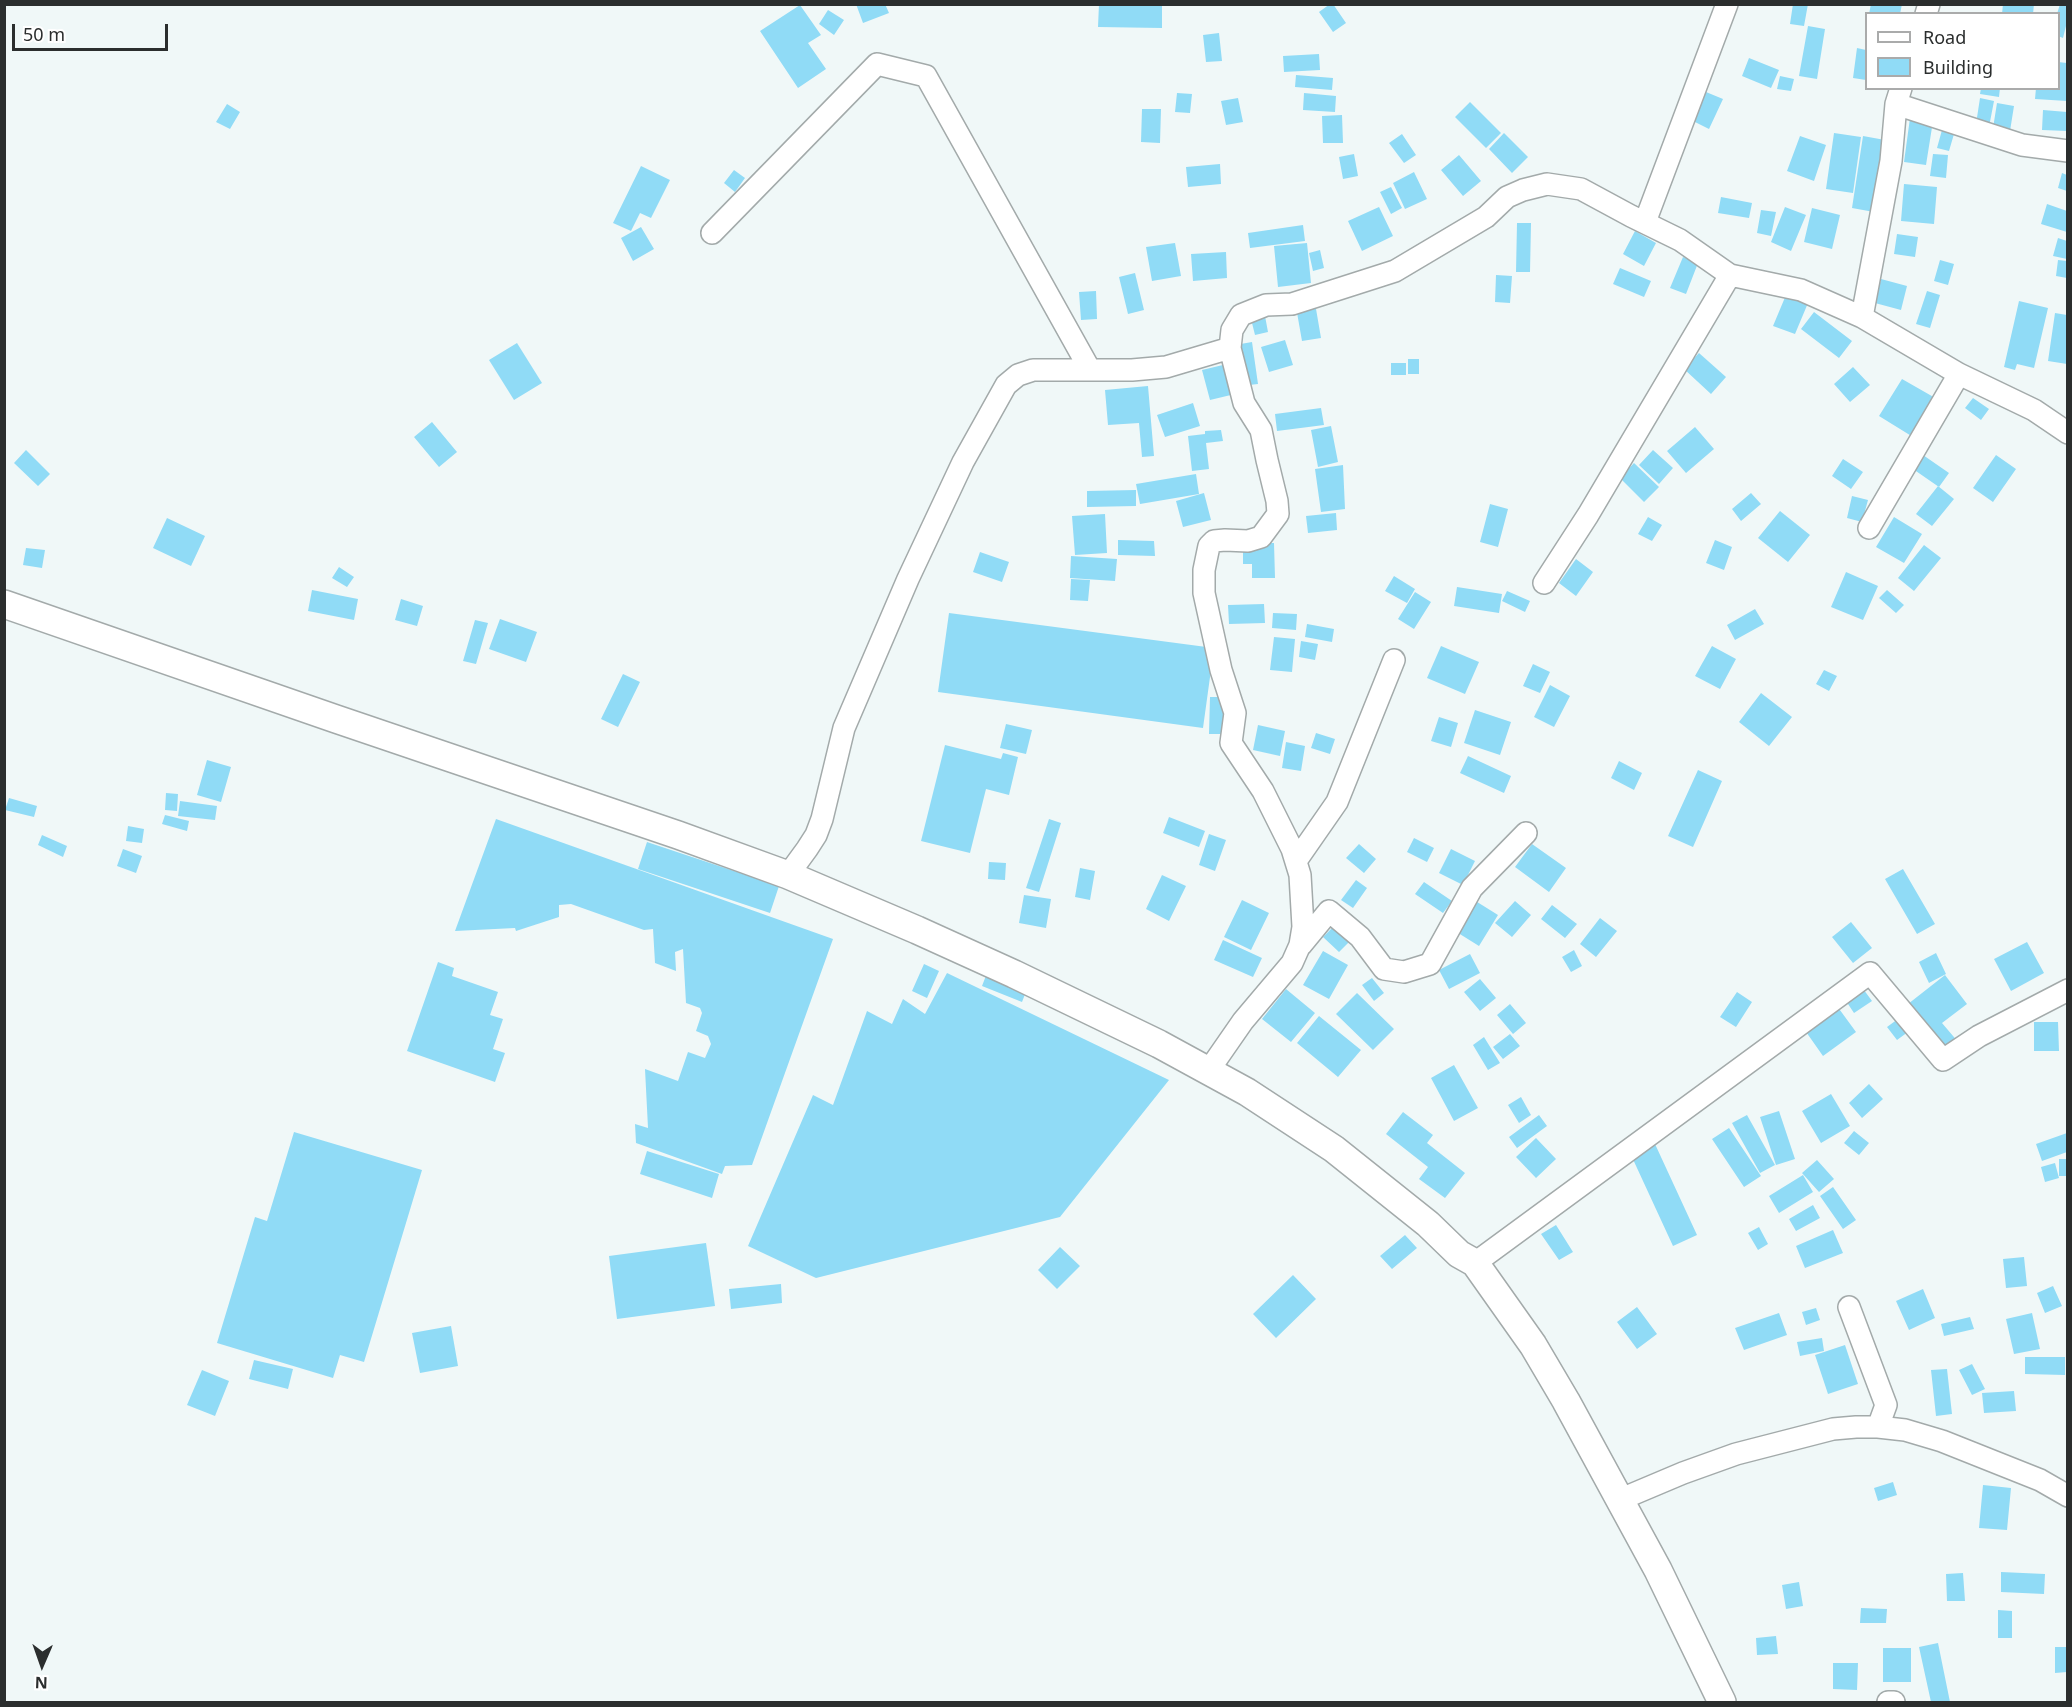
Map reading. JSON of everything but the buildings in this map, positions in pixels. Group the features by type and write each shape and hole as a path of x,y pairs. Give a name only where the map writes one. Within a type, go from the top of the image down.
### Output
{"street":[{"path":"1645,222 1727,4"},
{"path":"712,233 877,64 926,76 1089,368"},
{"path":"1862,317 1891,161 1899,96 2022,146 2067,151"},
{"path":"1209,1070 1243,1022 1292,963 1300,945 1303,927 1300,875 1292,849 1263,791 1231,743 1235,713 1221,670 1204,593 1204,570 1209,546 1214,541 1248,541 1261,537 1278,514 1262,430 1244,403 1230,348 1232,330 1242,315 1266,305 1292,304 1395,271 1486,217 1507,197 1523,189 1547,184 1581,189 1680,240 1730,276 1801,290 1862,317 1959,374 2034,410 2067,433"},
{"path":"1544,583 1588,515 1730,276"},
{"path":"788,875 816,834 822,819 844,728 908,579 963,462 1006,385 1018,375 1033,370 1089,368 1132,370 1166,367 1230,348"},
{"path":"1869,528 1959,374"},
{"path":"4,604 678,835 788,875 1014,974 1209,1070 1247,1092 1334,1149 1428,1224 1459,1254 1475,1263 1533,1345 1566,1401 1658,1570 1722,1702"},
{"path":"1296,861 1337,802 1394,660"},
{"path":"1300,945 1329,911 1360,938 1384,969 1404,972 1430,964 1472,888 1526,833"},
{"path":"1475,1263 1870,973 1943,1060 1979,1036 2067,990"},
{"path":"1849,1307 1886,1404 1878,1427"},
{"path":"1619,1500 1736,1454 1833,1429 1878,1427 1905,1430 1942,1441 2022,1472 2058,1489 2067,1496"},
{"path":"1887,1702 1894,1702"}]}
